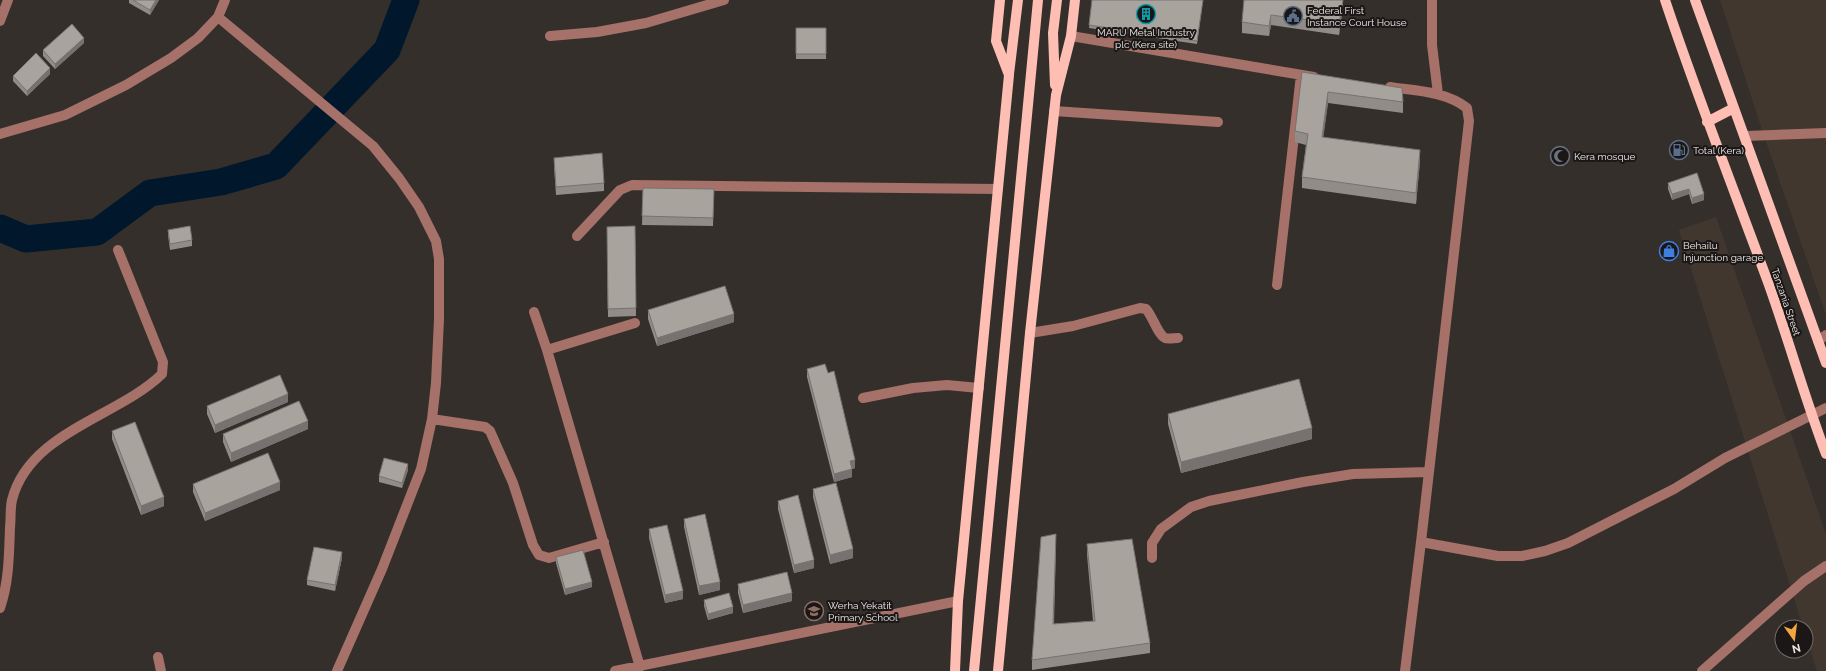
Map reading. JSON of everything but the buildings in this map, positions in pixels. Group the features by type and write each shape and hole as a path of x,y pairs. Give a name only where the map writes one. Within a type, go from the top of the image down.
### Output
{"main road":[{"path":"1000,0 996,41 1009,76"},
{"path":"955,671 958,601 1009,76 1018,0"},
{"path":"974,671 1038,0"},
{"path":"1056,95 1054,33 1057,0"},
{"path":"998,671 1030,333 1054,111 1056,95 1071,36 1075,0"},
{"name":"Tanzania Street","path":"1664,0 1707,122 1769,286 1811,415 1826,454"},
{"name":"Tanzania Street","path":"1695,0 1734,108 1822,338 1826,363"},
{"path":"1707,122 1734,108"}],"street":[{"path":"0,21 8,0"},
{"path":"0,134 65,115 126,85 172,58 198,38 218,17 225,0"},
{"path":"550,36 597,32 646,23 724,0"},
{"path":"1432,0 1432,45 1438,94"},
{"path":"218,17 373,146 399,178 419,207 436,241 440,259 436,383 432,419 421,469 382,569 337,671"},
{"path":"1071,36 1324,78"},
{"path":"1277,285 1301,75"},
{"path":"1377,86 1438,94 1457,100 1467,108 1469,121 1405,671"},
{"path":"1054,111 1218,122"},
{"path":"1745,136 1826,132"},
{"path":"577,236 620,190 632,185 998,189"},
{"path":"0,608 6,591 12,500 27,469 40,455 73,430 151,385 162,374 163,362 118,250"},
{"path":"1030,333 1073,326 1140,308 1146,309 1151,314 1162,336 1166,338 1178,338"},
{"path":"534,312 547,350 640,666"},
{"path":"547,350 635,323"},
{"path":"863,398 913,388 947,385 979,388"},
{"path":"1421,542 1498,556 1522,556 1545,551 1568,543 1674,490 1725,458 1826,408"},
{"path":"432,419 485,427 490,431 513,482 533,545 539,555 550,558 604,542"},
{"path":"1152,558 1152,544 1161,529 1191,507 1209,500 1353,474 1429,472"},
{"path":"1702,671 1804,581 1826,566"},
{"path":"615,671 958,601"},
{"path":"158,657 161,671"}],"shaded area":[{"path":"1720,0 1826,0 1826,315 1762,130"},
{"path":"1716,217 1826,534 1826,671 1817,671 1813,659 1814,619 1801,619 1679,230"}],"waterway":[{"path":"0,228 26,239 97,232 150,193 221,182 276,166 387,50 406,0"}],"place":[{"name":"MARU Metal Industry plc (Kera site)","path":"1146,14"},
{"name":"Federal First Instance Court House","path":"1293,16"},
{"name":"Total (Kera)","path":"1679,150"},
{"name":"Kera mosque","path":"1560,156"},
{"name":"Behailu Injunction garage","path":"1669,251"},
{"name":"Werha Yekatit Primary School","path":"814,611"}]}
